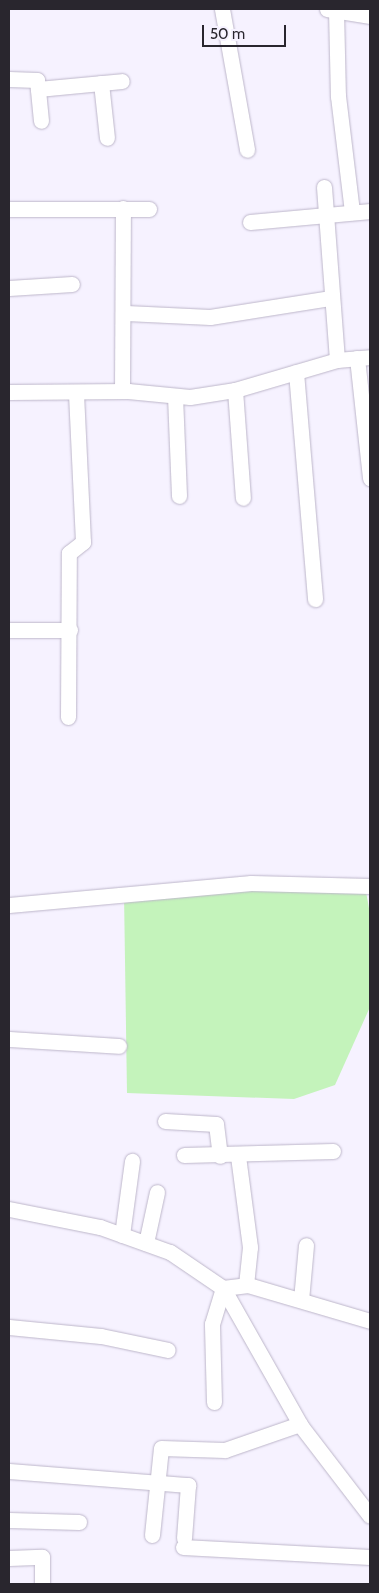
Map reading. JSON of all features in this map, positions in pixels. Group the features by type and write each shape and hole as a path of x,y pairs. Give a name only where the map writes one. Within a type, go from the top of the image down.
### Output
{"street":[{"path":"222,9 246,150"},
{"path":"352,212 338,96 331,10 370,16"},
{"path":"9,79 37,80 41,121"},
{"path":"38,89 122,81"},
{"path":"101,83 107,138"},
{"path":"324,187 330,298 337,360"},
{"path":"9,208 149,209"},
{"path":"122,391 126,313 123,208"},
{"path":"250,222 370,211"},
{"path":"9,288 72,284"},
{"path":"126,313 210,317 330,298"},
{"path":"9,392 122,391 175,396 235,390 337,360 363,357 370,478"},
{"path":"296,372 315,599"},
{"path":"235,390 243,498"},
{"path":"68,718 69,553 83,542 76,392"},
{"path":"175,396 179,496"},
{"path":"9,630 70,630"},
{"path":"9,905 251,883 370,886"},
{"path":"9,1039 119,1046"},
{"path":"164,1121 216,1124 220,1156"},
{"path":"184,1155 238,1156 333,1151"},
{"path":"238,1156 250,1247 246,1285"},
{"path":"122,1235 132,1161"},
{"path":"146,1243 158,1192"},
{"path":"9,1209 122,1235 146,1243 196,1266 223,1288 300,1424 370,1516"},
{"path":"301,1300 306,1245"},
{"path":"223,1288 246,1285 370,1320"},
{"path":"214,1402 212,1324 223,1288"},
{"path":"9,1327 101,1336 168,1350"},
{"path":"152,1535 161,1448 225,1450 300,1424"},
{"path":"9,1471 188,1485 183,1542 370,1557"},
{"path":"9,1520 79,1522"},
{"path":"9,1558 42,1556 42,1584"}],"green space":[{"path":"365,886 370,914 370,1007 335,1085 294,1099 127,1093 124,894"}]}
